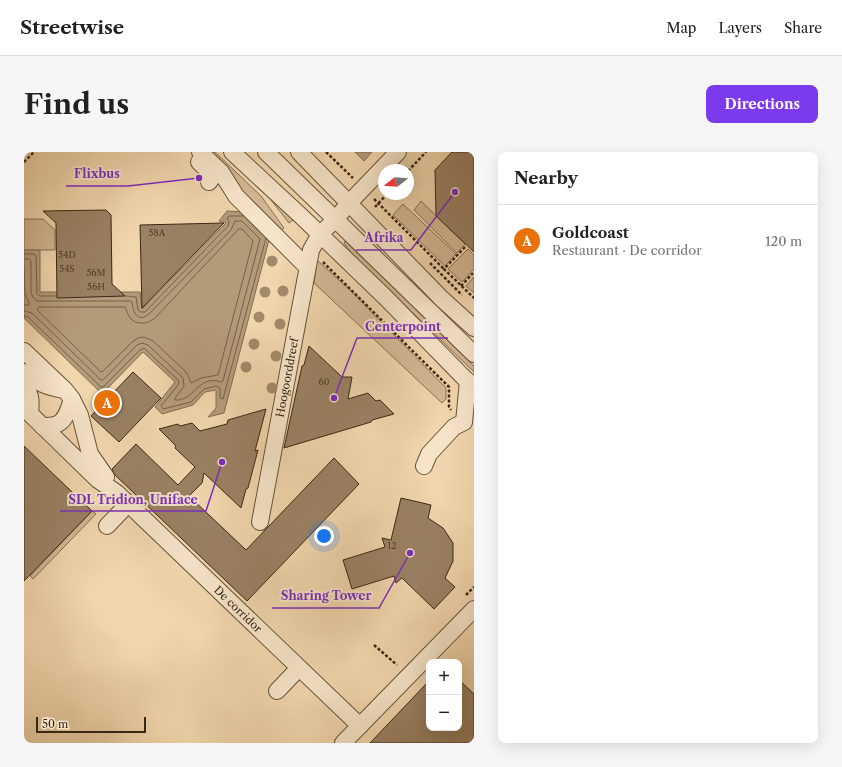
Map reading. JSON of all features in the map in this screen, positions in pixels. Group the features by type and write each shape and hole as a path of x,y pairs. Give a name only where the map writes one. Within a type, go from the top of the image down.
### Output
{"street":[{"path":"189,152 211,173 212,178 210,182"},
{"path":"200,152 221,172 229,196 307,267"},
{"path":"232,152 386,298 471,384 464,422 454,427 429,454 424,466"},
{"path":"266,152 474,354"},
{"path":"299,152 442,299 474,328"},
{"name":"Hoogoorddreef","path":"260,522 311,250 320,234 335,220 349,203 398,152"},
{"name":"De corridor","path":"24,350 69,395 80,415 90,454 122,499"},
{"path":"24,372 34,381 69,395 67,412 63,420 56,425 42,426"},
{"path":"24,386 27,388 31,399 27,411"},
{"name":"De corridor","path":"27,411 98,480 122,499 360,726"},
{"path":"107,526 122,499"},
{"path":"343,743 474,609"},
{"path":"277,691 299,668"}],"path":[{"path":"24,162 34,152"},
{"path":"414,165 426,152"},
{"path":"375,208 381,200"},
{"path":"378,203 474,298"},
{"path":"444,269 465,247"},
{"path":"311,250 449,387 449,407 464,422"},
{"path":"461,286 474,273"},
{"path":"374,645 397,665"}],"shaded area":[{"path":"207,152 215,152 261,196 284,228 280,231 240,192"},
{"path":"223,152 226,152 294,219 289,223 264,191"},
{"path":"421,201 465,244 457,253 414,210"},
{"path":"403,204 456,254 445,266 393,215"},
{"path":"24,219 43,219 55,230 55,250 24,250"},
{"path":"345,241 474,366 474,372 351,253 344,243"},
{"path":"468,249 474,255 474,269 462,282 448,269"},
{"path":"317,260 350,290 446,388 446,399 442,403 314,283"},
{"path":"474,277 474,293 466,286"},
{"path":"92,511 96,514 33,579 30,576"}],"water":[{"path":"355,152 372,152 364,161"},
{"path":"227,211 246,212 270,236 224,413 208,417 216,408 216,390 205,392 193,405 162,414 155,407 175,382 143,352 102,394 24,318 24,250 40,250 40,292 140,292 142,309 226,223 219,221"}],"building":[{"path":"452,152 474,152 474,252 436,216 435,170"},
{"path":"106,210 111,215 112,284 125,296 57,298 56,223 43,211"},
{"path":"224,223 142,308 140,225"},
{"path":"309,346 342,377 352,377 348,399 368,393 376,401 380,400 394,414 284,448 302,366 304,365"},
{"path":"133,372 161,398 119,442 91,416"},
{"path":"266,409 255,451 258,450 241,508 204,473 202,483 189,496 246,550 334,458 359,484 247,601 115,475 112,469 136,444 178,485 195,467 175,448 176,446 159,429 178,424 180,426 192,423 200,431 227,424 228,420"},
{"path":"24,446 92,511 24,581"},
{"path":"401,498 431,505 428,518 443,528 453,543 453,561 445,578 455,587 434,609 402,578 396,583 394,576 352,589 343,560 385,547 382,538 391,540"},
{"path":"462,683 474,694 474,743 370,743 426,684 426,731 462,731"}],"place":[{"name":"Flixbus","path":"199,178"},
{"name":"Afrika","path":"455,192"},
{"name":"Centerpoint","path":"334,398"},
{"name":"Goldcoast","path":"107,403"},
{"name":"SDL Tridion, Uniface","path":"222,462"},
{"name":"Sharing Tower","path":"410,553"}]}
